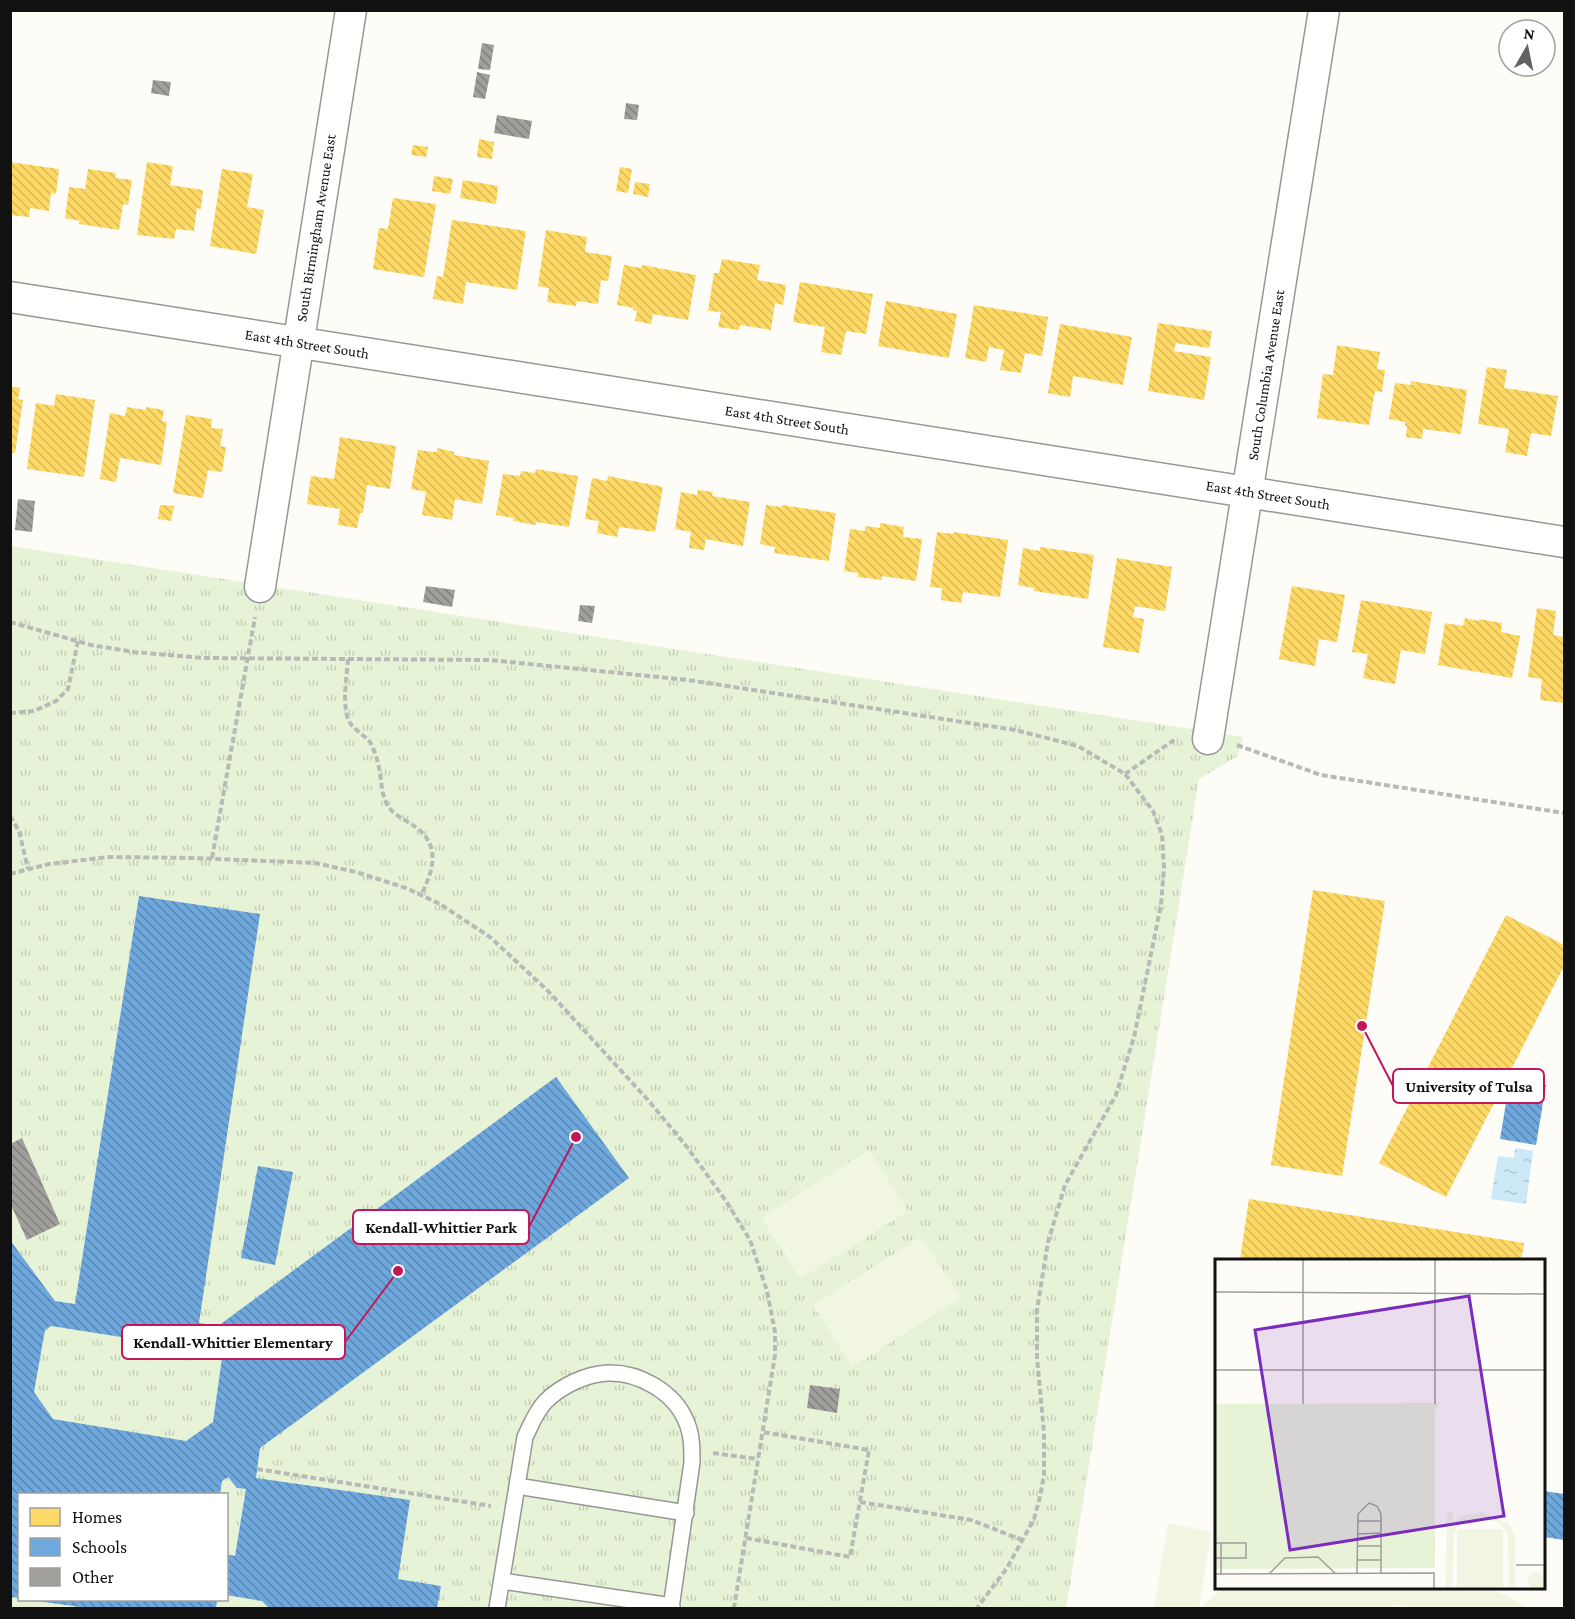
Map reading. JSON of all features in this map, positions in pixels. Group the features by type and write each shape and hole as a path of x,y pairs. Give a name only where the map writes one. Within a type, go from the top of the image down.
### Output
{"street":[{"name":"South Birmingham Avenue East","path":"258,599 351,10"},
{"name":"South Columbia Avenue East","path":"1221,741 1247,492 1324,10"},
{"name":"East 4th Street South","path":"10,297 1564,542"}],"lane":[{"path":"497,1608 525,1437 544,1403 566,1386 605,1373 620,1373 648,1382 672,1400 687,1422 692,1440 692,1462 671,1607 502,1581"},
{"path":"517,1486 686,1513"}],"path":[{"path":"212,858 258,599"},
{"path":"10,622 91,645 134,652 204,658 490,660 688,680 1015,730 1078,746 1125,774 1153,812 1162,835 1164,867 1161,905 1134,1037 1116,1095 1065,1185 1048,1242 1037,1310 1037,1358 1044,1432 1044,1475 1034,1519 1007,1568 977,1608"},
{"path":"10,713 34,711 56,701 68,689 78,641"},
{"path":"348,659 345,710 350,723 370,743 379,764 383,795 387,806 421,829 431,843 434,862 429,881 421,895"},
{"path":"1221,741 1321,775 1564,813"},
{"path":"10,816 19,831 28,870"},
{"path":"10,874 49,864 109,857 212,858 315,863 356,872 406,888 440,904 490,937 548,991 648,1100 687,1147 750,1240 766,1292 775,1332 775,1355 734,1608"},
{"path":"745,1538 850,1557 869,1450 762,1432"},
{"path":"692,1450 758,1459"},
{"path":"257,1469 491,1506"},
{"path":"860,1502 971,1520 1022,1540"}],"green space":[{"path":"10,546 1243,737 1238,756 1199,779 1066,1608 11,1608"},
{"path":"869,1150 908,1211 800,1279 761,1218"},
{"path":"921,1237 961,1298 852,1367 813,1305"},
{"path":"1168,1523 1211,1532 1199,1608 1154,1608"},
{"path":"1224,1589 1489,1589 1527,1608 1410,1608 1394,1605 1393,1608 1199,1608"}],"water":[{"path":"1515,1148 1533,1151 1526,1204 1491,1199 1498,1156 1514,1158"}],"building: Homes":[{"path":"479,139 494,142 492,159 477,157"},
{"path":"413,145 428,147 426,157 411,155"},
{"path":"10,162 59,169 56,194 51,193 49,211 30,208 29,217 10,215"},
{"path":"147,162 173,166 170,185 203,190 201,209 197,208 194,231 176,229 174,239 137,235"},
{"path":"620,167 632,169 628,193 616,191"},
{"path":"88,169 116,173 115,178 132,180 128,205 123,204 119,230 79,224 80,221 65,218 69,187 85,189"},
{"path":"222,169 253,174 247,207 264,210 256,254 210,246"},
{"path":"434,176 453,179 450,194 432,191"},
{"path":"463,180 498,186 496,204 460,198"},
{"path":"635,182 650,184 648,197 633,194"},
{"path":"393,198 436,204 424,277 373,269 379,228 388,229"},
{"path":"452,220 526,231 517,290 466,282 463,304 433,299 437,276 443,277"},
{"path":"546,230 587,237 585,252 612,256 608,281 601,280 598,304 577,301 576,306 547,302 549,288 538,286"},
{"path":"722,259 760,265 757,280 786,285 783,305 775,303 771,330 740,325 739,330 718,327 721,312 708,311 714,273 719,273"},
{"path":"624,265 641,268 642,265 696,275 688,320 653,314 651,324 635,321 637,311 633,310 634,308 617,305"},
{"path":"800,282 873,294 866,334 846,331 841,355 821,352 825,327 793,322"},
{"path":"886,301 957,314 949,358 878,346"},
{"path":"974,305 1048,317 1042,356 1025,353 1021,373 1000,370 1004,350 989,347 986,362 965,358"},
{"path":"1158,323 1212,331 1209,348 1176,343 1174,351 1211,357 1204,400 1148,391"},
{"path":"1060,324 1132,337 1123,385 1073,376 1070,397 1048,393"},
{"path":"1337,345 1380,352 1377,369 1385,370 1382,392 1375,391 1369,425 1317,418 1323,374 1333,375"},
{"path":"1487,367 1507,370 1504,388 1558,396 1551,436 1531,433 1527,456 1505,452 1509,429 1478,424"},
{"path":"1411,381 1467,390 1461,434 1423,429 1422,439 1406,437 1405,422 1389,419 1395,383 1411,385"},
{"path":"10,386 20,388 18,399 23,400 15,453 10,452"},
{"path":"56,394 95,400 84,477 27,469 36,403 54,406"},
{"path":"127,407 164,410 162,421 167,422 161,465 120,458 116,482 100,479 110,413 125,416"},
{"path":"186,415 212,419 211,428 223,429 220,446 226,447 222,472 208,470 203,498 173,493"},
{"path":"340,437 396,446 390,489 367,485 363,513 360,513 357,528 338,525 340,509 307,504 311,476 334,479"},
{"path":"437,448 454,452 454,455 489,461 482,504 455,499 452,520 422,515 426,492 411,489 418,450 437,452"},
{"path":"536,469 578,476 569,527 536,522 536,525 496,515 503,474 520,476 521,471 535,473"},
{"path":"608,476 663,487 655,532 619,527 617,537 597,533 599,521 585,519 592,478 607,481"},
{"path":"698,490 713,492 712,496 750,502 743,546 706,539 704,550 689,548 691,532 675,529 681,492 697,495"},
{"path":"160,505 174,506 171,521 158,519"},
{"path":"766,505 781,507 782,505 836,513 829,561 774,553 775,547 760,544"},
{"path":"880,523 904,527 903,537 922,539 916,581 882,576 882,580 858,577 858,573 844,571 850,529 865,531 865,526 880,528"},
{"path":"937,532 1008,540 1000,597 963,592 961,603 941,600 942,588 930,587"},
{"path":"1040,547 1094,555 1088,599 1034,591 1034,588 1018,585 1023,548 1040,551"},
{"path":"1117,558 1172,567 1165,611 1135,606 1133,617 1144,619 1139,653 1103,647"},
{"path":"1292,586 1345,595 1337,642 1319,639 1315,666 1279,659"},
{"path":"1361,600 1432,612 1425,654 1401,650 1395,684 1363,678 1368,654 1352,652"},
{"path":"1537,608 1556,611 1553,635 1564,637 1564,703 1540,700 1542,679 1528,677"},
{"path":"1465,618 1502,623 1501,632 1520,636 1512,678 1438,665 1445,623 1463,626"},
{"path":"1313,890 1385,901 1342,1176 1271,1165"},
{"path":"1506,915 1564,945 1564,966 1446,1197 1379,1163"},
{"path":"1249,1199 1524,1243 1521,1259 1240,1259"}],"building: Schools":[{"path":"139,896 260,914 199,1323 218,1326 556,1077 629,1178 260,1448 256,1478 410,1500 398,1579 441,1586 437,1608 269,1608 262,1601 228,1595 228,1554 235,1556 246,1489 237,1488 228,1477 222,1481 220,1493 18,1493 18,1598 10,1597 10,1240 55,1301 75,1304","holes":["51,1326 217,1352 222,1358 213,1422 186,1441 53,1419 34,1392 45,1330"]},
{"path":"1510,1079 1546,1085 1536,1145 1500,1139"},
{"path":"258,1166 293,1172 275,1265 241,1258"},
{"path":"1545,1491 1564,1494 1564,1540 1545,1537"},
{"path":"37,1601 217,1601 216,1608 87,1608"}],"building: Other":[{"path":"482,43 494,45 490,70 478,69"},
{"path":"477,72 490,75 485,99 473,97"},
{"path":"153,80 171,82 169,96 151,93"},
{"path":"626,103 639,105 637,120 624,119"},
{"path":"497,115 532,121 529,139 494,133"},
{"path":"18,499 35,501 32,532 15,530"},
{"path":"426,586 455,590 452,607 423,602"},
{"path":"580,605 595,606 592,623 578,621"},
{"path":"22,1138 60,1224 27,1240 10,1203 10,1144"},
{"path":"810,1385 840,1389 837,1413 807,1408"}],"place":[{"name":"University of Tulsa","path":"1362,1026"},
{"name":"Kendall-Whittier Park","path":"576,1137"},
{"name":"Kendall-Whittier Elementary","path":"398,1271"}]}
